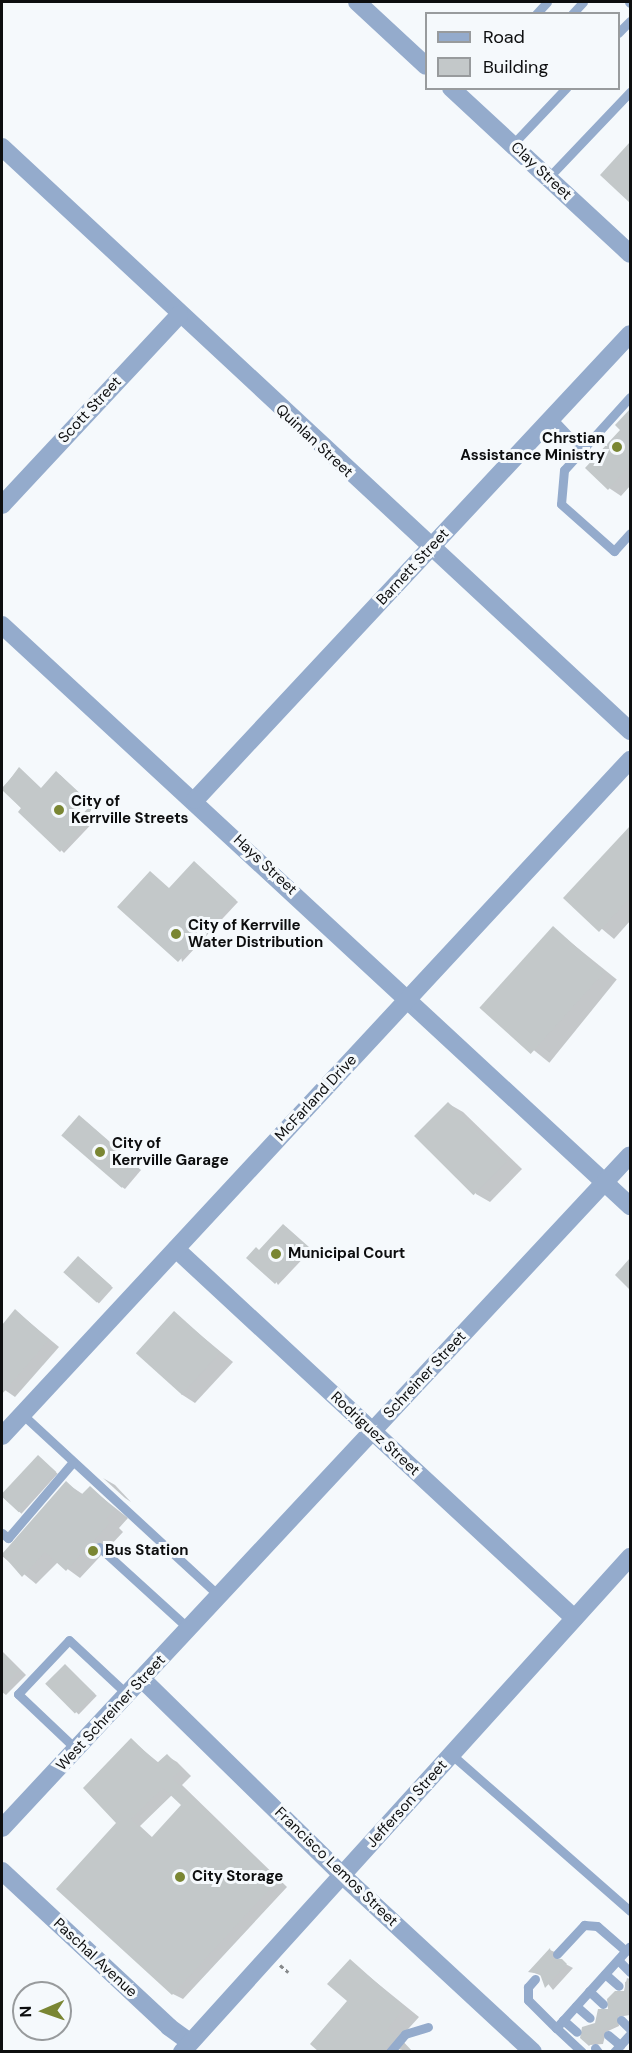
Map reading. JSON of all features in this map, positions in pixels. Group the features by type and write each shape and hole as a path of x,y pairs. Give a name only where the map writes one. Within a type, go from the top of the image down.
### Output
{"street":[{"path":"357,2 425,65"},
{"name":"Clay Street","path":"458,91 512,145 630,254"},
{"name":"Quinlan Street","path":"2,147 430,549 630,731"},
{"name":"Scott Street","path":"2,505 179,315"},
{"name":"Barnett Street","path":"195,800 630,334"},
{"name":"Hays Street","path":"2,625 195,800 630,1206"},
{"name":"McFarland Drive","path":"2,1436 630,760"},
{"name":"Schreiner Street","path":"219,1596 630,1155"},
{"name":"Rodriguez Street","path":"176,1249 574,1618"},
{"name":"Jefferson Street","path":"186,2047 452,1755 483,1716 630,1557"},
{"name":"West Schreiner Street","path":"2,1828 219,1596"},
{"name":"Francisco Lemos Street","path":"142,1679 342,1875 533,2052"},
{"name":"Paschal Avenue","path":"2,1871 169,2027 186,2047"}],"lane":[{"path":"512,145 564,90"},
{"path":"549,178 630,92"},
{"path":"630,397 564,470 561,504 614,551 630,533"},
{"path":"552,418 582,450"},
{"path":"22,1414 219,1596"},
{"path":"2,1533 8,1538 73,1462"},
{"path":"99,1547 189,1629"},
{"path":"76,1749 18,1694 69,1640 128,1695"},
{"path":"452,1755 630,1911"},
{"path":"556,2028 628,1952 597,1926 584,1925 557,1954"},
{"path":"618,1960 630,1972"},
{"path":"605,1974 619,1986"},
{"path":"535,1978 528,1987 528,2000 582,2052"},
{"path":"589,1991 603,2004"},
{"path":"576,2006 590,2018"},
{"path":"563,2020 577,2032"},
{"path":"621,2020 630,2029"},
{"path":"390,2052 405,2034 428,2027"},
{"path":"608,2034 617,2048 630,2034"}],"building":[{"path":"630,142 630,203 600,175"},
{"name":"Chrstian Assistance Ministry","path":"630,409 630,465 608,490 585,468 620,430 615,425"},
{"name":"City of Kerrville Streets","path":"19,767 41,788 56,771 99,811 60,852 18,812 21,808 2,790"},
{"path":"630,826 630,898 599,932 563,898"},
{"name":"City of Kerrville Water Distribution","path":"194,861 236,900 178,962 117,907 150,871 169,888"},
{"path":"553,926 604,972 531,1054 479,1008"},
{"path":"448,1102 507,1161 473,1195 414,1136"},
{"name":"City of Kerrville Garage","path":"79,1115 139,1167 122,1188 61,1135"},
{"name":"Municipal Court","path":"283,1224 309,1247 275,1284 246,1258 256,1247 259,1250"},
{"path":"78,1256 111,1286 97,1302 63,1272"},
{"path":"630,1258 630,1290 615,1275"},
{"path":"15,1309 49,1340 2,1394 2,1325"},
{"path":"174,1311 220,1352 182,1395 136,1353"},
{"path":"38,1455 56,1472 19,1512 2,1497 2,1494"},
{"path":"66,1481 81,1495 90,1486 115,1509 106,1519 110,1523 66,1571 45,1552 22,1577 2,1554"},
{"path":"2,1652 20,1670 2,1688"},
{"path":"65,1664 95,1694 75,1713 45,1684"},
{"path":"131,1738 157,1763 167,1754 182,1769 172,1778 278,1880 172,1995 56,1889 116,1823 83,1788","holes":["163,1788 181,1805 151,1838 131,1819"]},
{"path":"550,1948 552,1958 562,1959 567,1964 545,1988 540,1974 528,1972"},
{"path":"350,1959 405,2008 387,2029 395,2036 383,2052 319,2052 310,2044 347,2001 327,1984"},
{"path":"627,1978 630,1979 630,2010 626,2015 617,2015 617,2025 603,2030 600,2043 594,2041 589,2046 580,2038 582,2027 595,2023 598,2009 608,2009 607,1999 615,1991 624,1991"}],"place":[{"name":"Chrstian Assistance Ministry","path":"617,447"},
{"name":"City of Kerrville Streets","path":"59,810"},
{"name":"City of Kerrville Water Distribution","path":"176,934"},
{"name":"City of Kerrville Garage","path":"100,1152"},
{"name":"Municipal Court","path":"276,1254"},
{"name":"Bus Station","path":"93,1551"},
{"name":"City Storage","path":"180,1877"}]}
